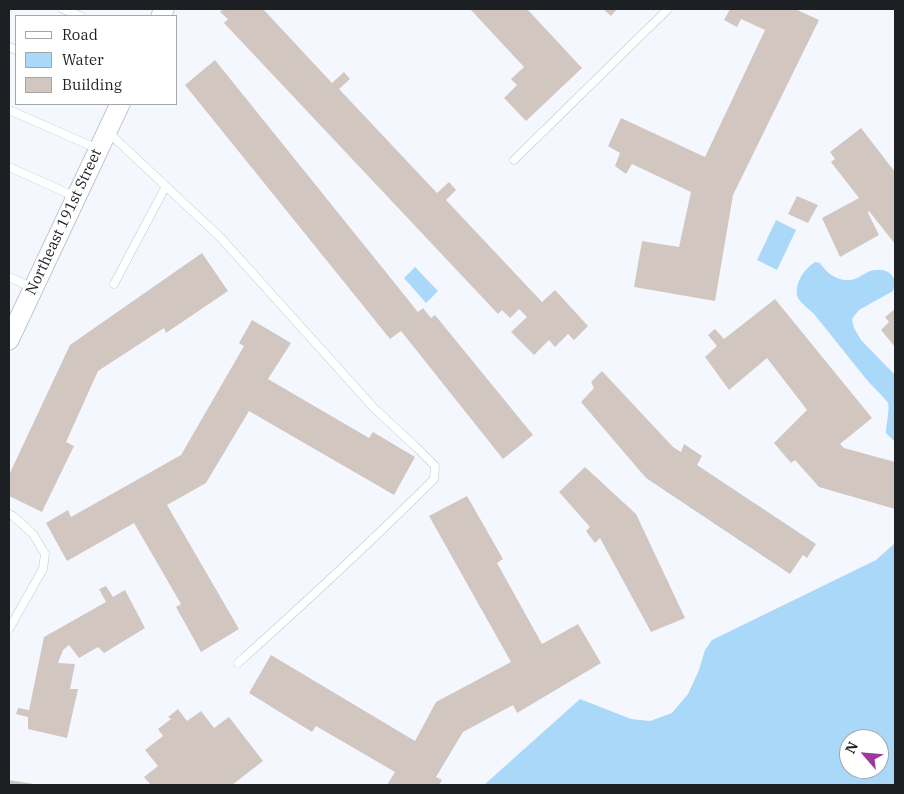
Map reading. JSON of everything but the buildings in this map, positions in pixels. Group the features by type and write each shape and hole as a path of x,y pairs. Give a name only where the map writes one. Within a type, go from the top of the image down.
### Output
{"street":[{"name":"Northeast 191st Street","path":"9,340 120,105"}],"lane":[{"path":"63,9 78,15"},
{"path":"514,160 668,9"},
{"path":"9,110 98,149"},
{"path":"107,131 220,237 374,408 434,466 434,479 339,572 238,663"},
{"path":"9,167 76,197"},
{"path":"114,284 166,186"},
{"path":"9,277 33,288"},
{"path":"9,514 33,534 45,554 43,569 9,629"}],"water":[{"path":"776,220 796,230 777,270 757,260"},
{"path":"815,262 820,263 828,273 844,280 854,279 870,271 878,270 886,271 894,279 893,291 859,310 852,319 854,328 861,340 895,375 895,442 886,433 888,403 814,314 798,298 797,288 800,278"},
{"path":"415,267 438,291 426,303 404,278"},
{"path":"895,543 895,785 484,785 580,699 631,719 650,721 672,713 688,694 699,670 705,650 712,640 876,560"}]}
